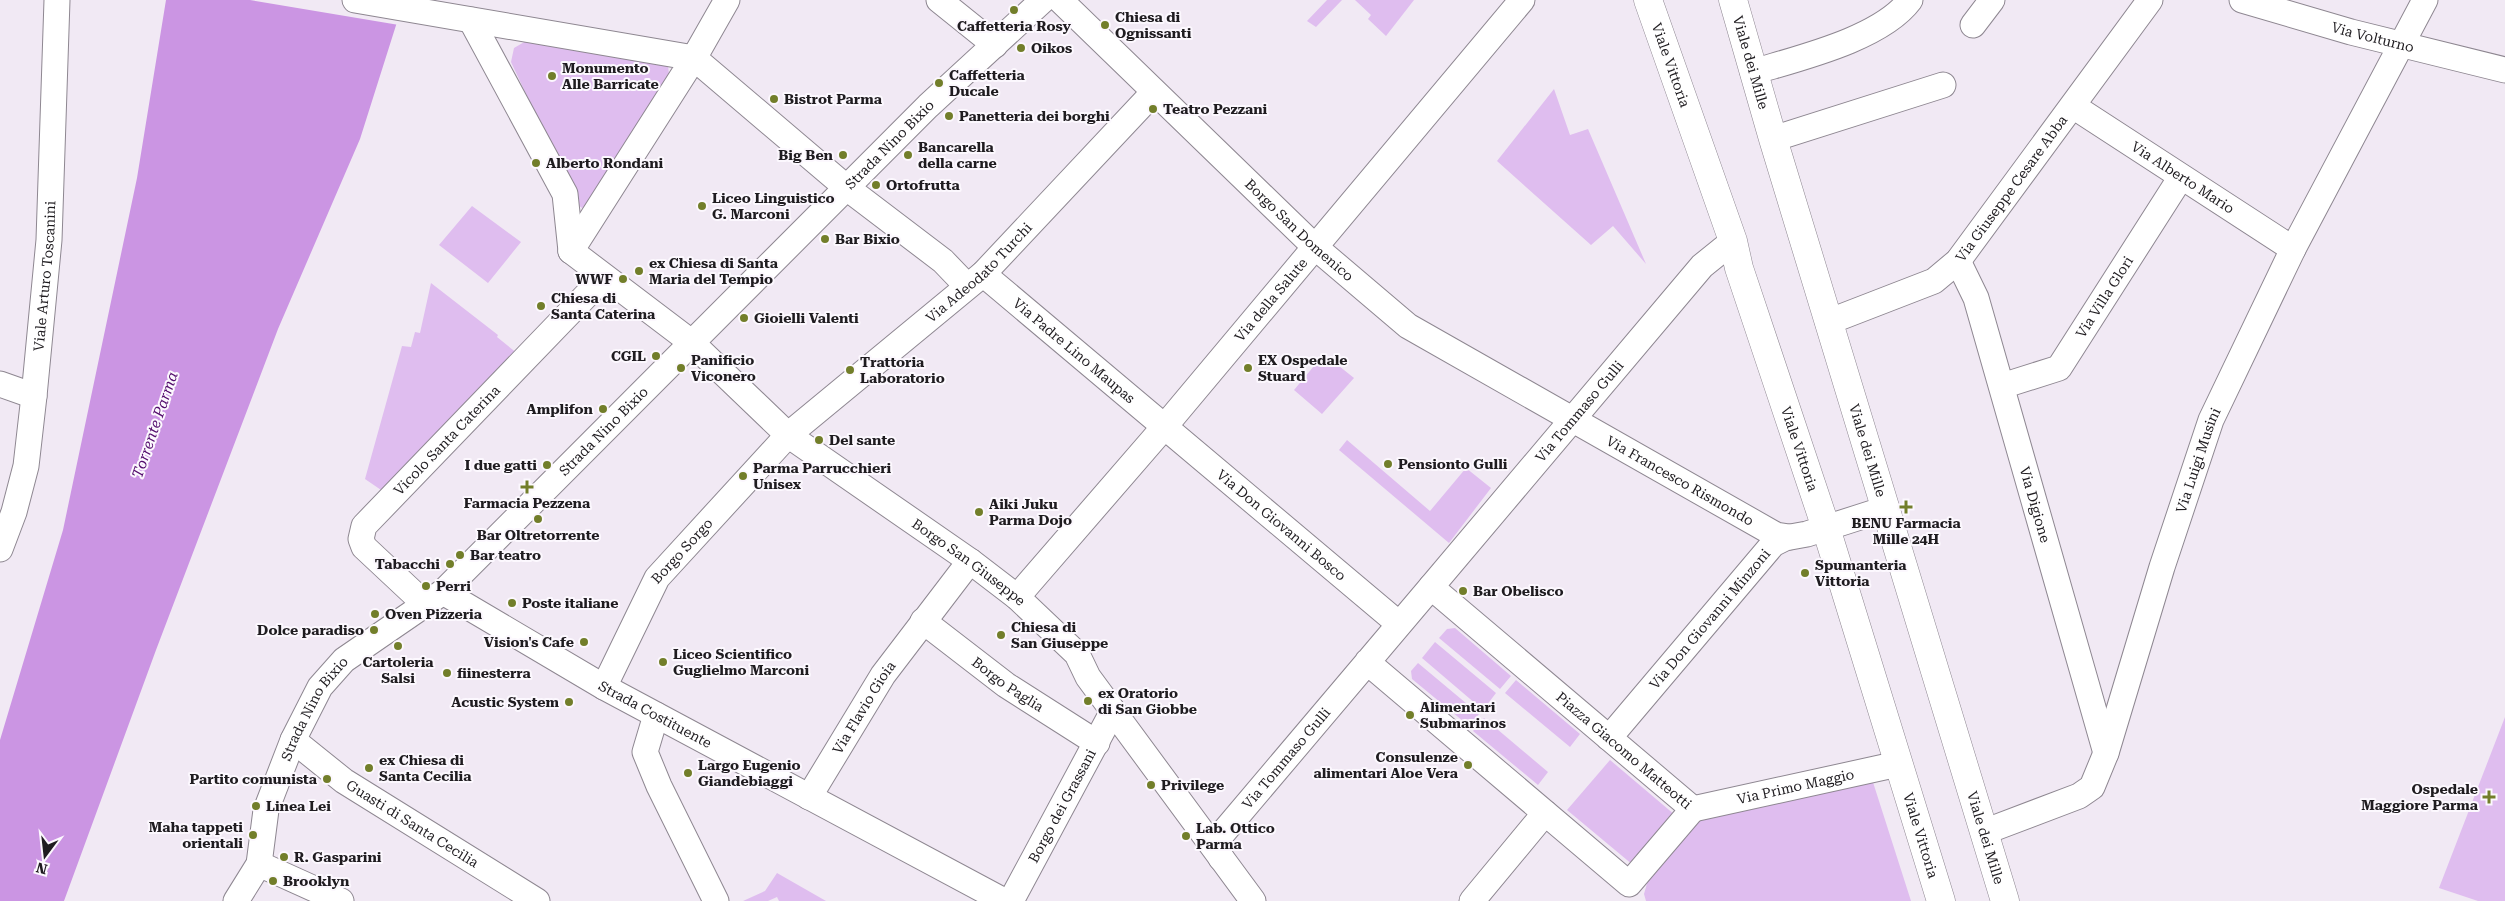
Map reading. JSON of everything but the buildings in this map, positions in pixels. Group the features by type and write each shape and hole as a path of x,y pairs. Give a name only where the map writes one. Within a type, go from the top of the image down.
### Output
{"main road":[{"name":"Viale Vittoria","path":"1648,0 1732,241 1739,268 1826,528 1941,901"},
{"name":"Viale dei Mille","path":"1732,7 2005,901"}],"street":[{"name":"Viale Arturo Toscanini","path":"0,549 14,512 26,466 34,396 49,240 57,0"},
{"path":"355,0 466,12 694,58"},
{"path":"571,251 694,58 727,0"},
{"path":"939,0 995,44"},
{"name":"Strada Nino Bixio","path":"236,901 259,864 266,810 293,740 320,687 344,660 434,599 928,106 1043,0"},
{"name":"Borgo San Domenico","path":"1060,0 1315,247 1408,326 1573,419"},
{"name":"Via della Salute","path":"1017,597 1165,426 1522,0"},
{"path":"1753,72 1848,41 1896,16 1910,0"},
{"path":"1973,25 1992,0"},
{"name":"Via Giuseppe Cesare Abba","path":"1828,322 1934,281 1958,261 2150,0"},
{"name":"Via Volturno","path":"2242,0 2400,44 2505,70"},
{"name":"Via Luigi Musini","path":"1984,832 2079,796 2092,787 2106,753 2162,566 2211,420 2293,249 2425,0"},
{"path":"466,12 565,194 571,251"},
{"name":"Via Padre Lino Maupas","path":"694,58 847,188 943,261 975,280 1165,426"},
{"path":"1773,139 1943,85"},
{"name":"Via Adeodato Turchi","path":"788,436 975,280 1154,92"},
{"name":"Via Alberto Mario","path":"2073,106 2293,249"},
{"name":"Via Villa Glori","path":"2002,386 2059,368 2181,177"},
{"name":"Via Tommaso Gulli","path":"1431,587 1702,266 1732,241"},
{"name":"Borgo San Giuseppe","path":"571,251 691,342 788,436 970,562 1017,597 1077,654 1088,678 1253,901"},
{"name":"Via Digione","path":"1958,261 1976,298 2106,753"},
{"name":"Vicolo Santa Caterina","path":"434,599 364,547 361,539 364,526 604,277"},
{"path":"0,384 34,396"},
{"name":"Via Francesco Rismondo","path":"1573,419 1776,535 1789,538"},
{"name":"Via Don Giovanni Bosco","path":"1165,426 1399,624"},
{"name":"Borgo Sorgo","path":"604,687 657,578 788,436"},
{"name":"Via Don Giovanni Minzoni","path":"1609,738 1776,542 1886,509"},
{"name":"Via Flavio Gioia","path":"809,797 883,675 970,562"},
{"path":"1368,662 1431,587"},
{"name":"Piazza Giacomo Matteotti","path":"1368,662 1546,813 1631,893 1693,809 1431,587"},
{"name":"Strada Costituente","path":"434,599 604,687 1004,901"},
{"name":"Borgo Paglia","path":"923,621 1006,685 1097,743"},
{"name":"Via Tommaso Gulli","path":"1221,858 1217,846 1220,837 1368,662"},
{"path":"2087,682 2108,689 2128,680"},
{"name":"Borgo dei Grassani","path":"1011,901 1113,711"},
{"path":"656,715 645,752 659,786 716,901"},
{"name":"Guasti di Santa Cecilia","path":"293,740 344,781 537,901"},
{"name":"Via Primo Maggio","path":"1693,809 1898,764"},
{"path":"1472,901 1546,813"},
{"path":"259,864 311,895 340,901"}],"shaded area":[{"path":"1327,0 1342,0 1316,27 1307,21"},
{"path":"1355,0 1414,0 1386,36 1368,19 1371,15"},
{"path":"526,41 668,65 669,75 588,205 582,208 578,205 511,62 514,48"},
{"path":"1554,89 1570,135 1588,129 1646,264 1613,226 1591,245 1497,161"},
{"path":"472,206 521,242 488,283 439,245"},
{"path":"431,283 498,335 497,337 518,354 384,492 365,479 402,346 411,347 415,332 420,333"},
{"path":"1324,354 1354,378 1322,414 1294,390"},
{"path":"1347,440 1430,511 1466,468 1491,488 1449,543 1339,450"},
{"path":"1455,628 1511,676 1500,689 1439,638 1447,629"},
{"path":"1435,642 1496,693 1483,710 1422,658"},
{"path":"1418,663 1479,714 1469,726 1412,679 1411,671"},
{"path":"1516,680 1580,734 1570,747 1505,693"},
{"name":"Ospedale Maggiore Parma","path":"2505,717 2505,901 2478,901 2439,888"},
{"path":"1484,718 1548,772 1538,785 1473,731"},
{"path":"1610,760 1675,815 1633,865 1567,810"},
{"path":"1871,776 1911,901 1646,901 1644,894 1648,880 1705,813"},
{"path":"777,873 826,901 779,901 777,897 768,901 743,901 765,891"}],"water":[{"name":"Torrente Parma","path":"166,0 404,0 360,139 278,329 156,650 64,901 0,901 0,740 63,530 137,178"}],"pier":[{"path":"250,0 406,0 399,25"}],"place":[{"name":"Caffetteria Rosy","path":"1014,10"},
{"name":"Chiesa di Ognissanti","path":"1105,25"},
{"name":"Oikos","path":"1021,48"},
{"name":"Monumento Alle Barricate","path":"552,76"},
{"name":"Caffetteria Ducale","path":"939,83"},
{"name":"Bistrot Parma","path":"774,99"},
{"name":"Teatro Pezzani","path":"1153,109"},
{"name":"Panetteria dei borghi","path":"949,116"},
{"name":"Big Ben","path":"843,155"},
{"name":"Bancarella della carne","path":"908,155"},
{"name":"Alberto Rondani","path":"536,163"},
{"name":"Ortofrutta","path":"876,185"},
{"name":"Liceo Linguistico G. Marconi","path":"702,206"},
{"name":"Bar Bixio","path":"825,239"},
{"name":"ex Chiesa di Santa Maria del Tempio","path":"639,271"},
{"name":"WWF","path":"623,279"},
{"name":"Chiesa di Santa Caterina","path":"541,306"},
{"name":"Gioielli Valenti","path":"744,318"},
{"name":"CGIL","path":"656,356"},
{"name":"Panificio Viconero","path":"681,368"},
{"name":"EX Ospedale Stuard","path":"1248,368"},
{"name":"Trattoria Laboratorio","path":"850,370"},
{"name":"Amplifon","path":"603,409"},
{"name":"Del sante","path":"819,440"},
{"name":"Pensionto Gulli","path":"1388,464"},
{"name":"I due gatti","path":"547,465"},
{"name":"Parma Parrucchieri Unisex","path":"743,476"},
{"name":"Farmacia Pezzena","path":"527,487"},
{"name":"BENU Farmacia Mille 24H","path":"1906,507"},
{"name":"Aiki Juku Parma Dojo","path":"979,512"},
{"name":"Bar Oltretorrente","path":"538,519"},
{"name":"Bar teatro","path":"460,555"},
{"name":"Tabacchi","path":"450,564"},
{"name":"Spumanteria Vittoria","path":"1805,573"},
{"name":"Perri","path":"426,586"},
{"name":"Bar Obelisco","path":"1463,591"},
{"name":"Poste italiane","path":"512,603"},
{"name":"Oven Pizzeria","path":"375,614"},
{"name":"Dolce paradiso","path":"374,630"},
{"name":"Chiesa di San Giuseppe","path":"1001,635"},
{"name":"Vision's Cafe","path":"584,642"},
{"name":"Cartoleria Salsi","path":"398,646"},
{"name":"Liceo Scientifico Guglielmo Marconi","path":"663,662"},
{"name":"fiinesterra","path":"447,673"},
{"name":"ex Oratorio di San Giobbe","path":"1088,701"},
{"name":"Acustic System","path":"569,702"},
{"name":"Alimentari Submarinos","path":"1410,715"},
{"name":"Consulenze alimentari Aloe Vera","path":"1468,765"},
{"name":"ex Chiesa di Santa Cecilia","path":"369,768"},
{"name":"Largo Eugenio Giandebiaggi","path":"688,773"},
{"name":"Partito comunista","path":"327,779"},
{"name":"Privilege","path":"1151,785"},
{"name":"Ospedale Maggiore Parma","path":"2489,797"},
{"name":"Linea Lei","path":"256,806"},
{"name":"Maha tappeti orientali","path":"253,835"},
{"name":"Lab. Ottico Parma","path":"1186,836"},
{"name":"R. Gasparini","path":"284,857"},
{"name":"Brooklyn","path":"273,881"}]}
